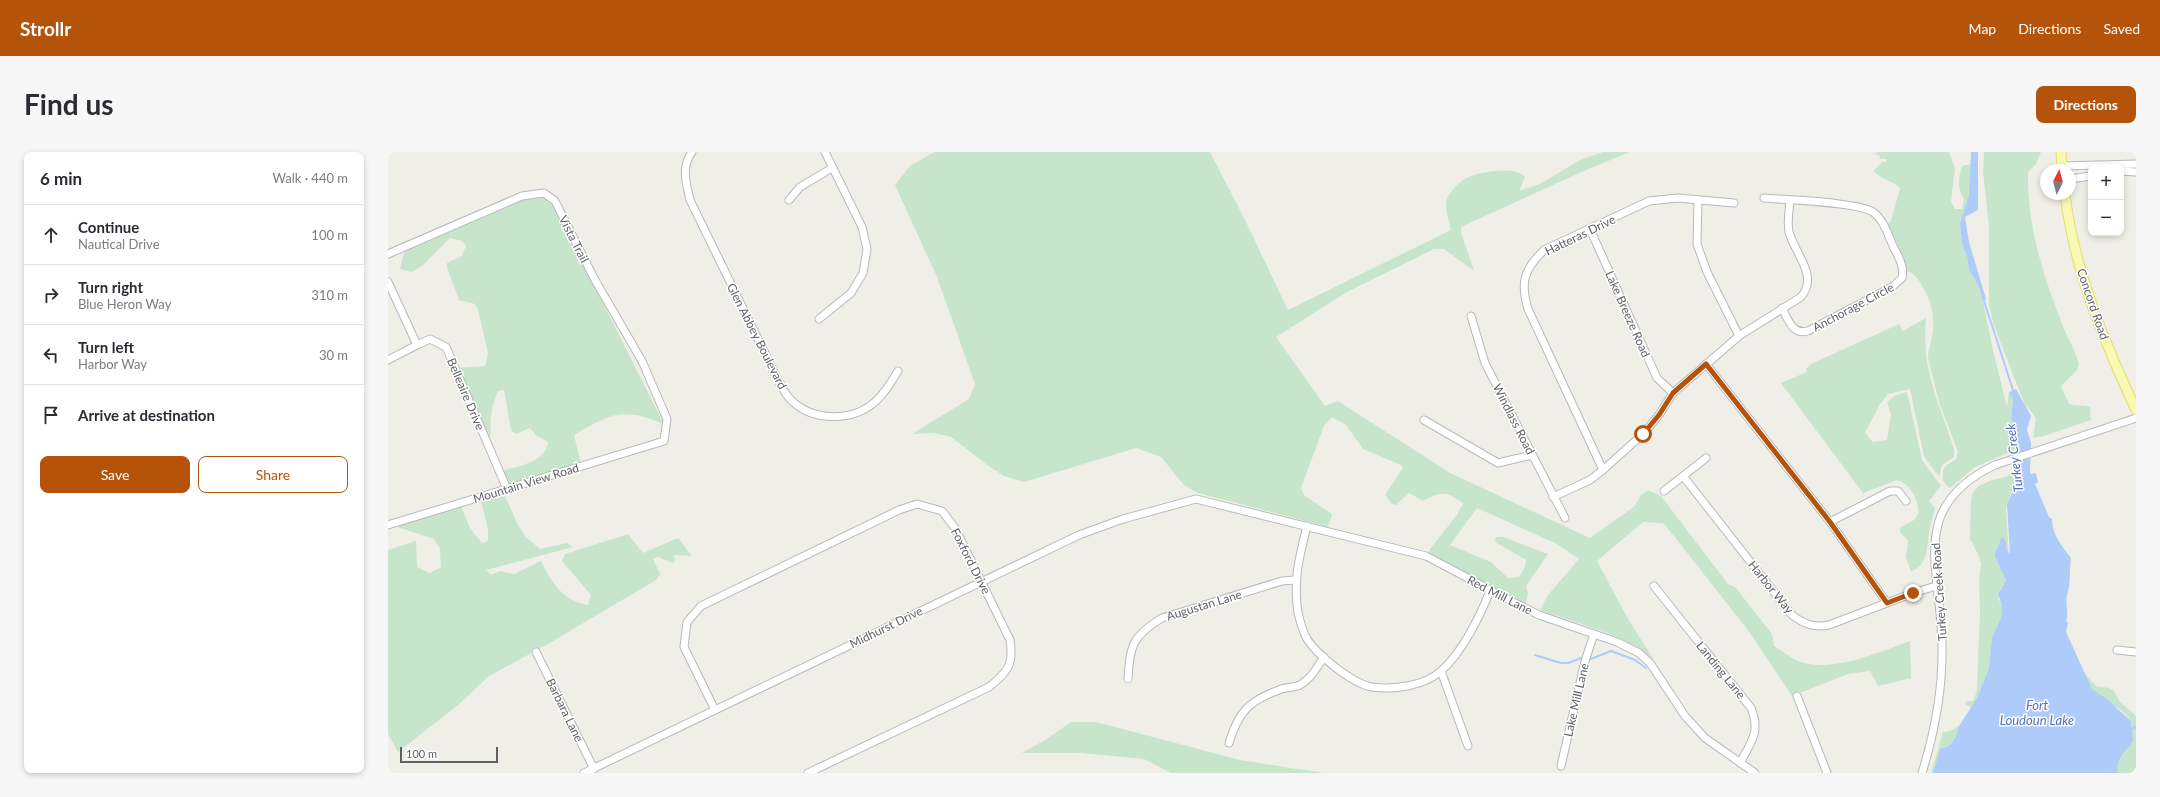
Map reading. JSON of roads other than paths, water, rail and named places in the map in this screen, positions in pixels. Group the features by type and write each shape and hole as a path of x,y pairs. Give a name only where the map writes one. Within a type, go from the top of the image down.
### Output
{"main road":[{"path":"2061,152 2062,164"},
{"name":"Concord Road","path":"2066,200 2069,226 2094,312 2136,410"}],"street":[{"name":"Glen Abbey Boulevard","path":"692,152 687,159 684,175 690,200 777,378 790,399 797,405 821,416 839,417 858,413 876,401 898,371"},
{"path":"819,319 851,292 863,273 867,249 862,227 825,152"},
{"path":"2076,167 2136,164"},
{"path":"789,200 800,187 832,168"},
{"path":"2124,171 2136,172"},
{"path":"2076,178 2088,176"},
{"name":"Vista Trail","path":"388,254 522,196 544,193 555,201 595,280 642,361 667,419 664,441"},
{"name":"Hatteras Drive","path":"1603,470 1528,309 1523,292 1524,278 1536,257 1544,250 1649,201 1678,198 1734,203"},
{"name":"Anchorage Circle","path":"1764,198 1855,206 1874,213 1883,225 1902,266 1903,275 1899,282 1892,287 1805,332 1795,330 1782,308"},
{"path":"1698,200 1697,244 1707,272 1739,336"},
{"path":"1553,497 1590,480 1603,470 1643,434 1659,415 1673,393 1706,364 1739,336 1782,308 1801,298 1807,289 1809,278 1789,230 1790,201"},
{"name":"Lake Breeze Road","path":"1590,229 1658,378 1673,393"},
{"path":"388,282 417,345 388,360"},
{"name":"Windlass Road","path":"1471,316 1485,363 1565,518"},
{"name":"Belleaire Drive","path":"417,345 430,339 446,347 507,490"},
{"path":"1706,364 1830,522 1887,603"},
{"name":"Turkey Creek Road","path":"1922,773 1935,726 1940,692 1942,644 1936,586 1934,540 1937,523 1947,503 1953,494 1976,474 2046,448 2136,418"},
{"path":"1424,420 1498,463 1532,455"},
{"name":"Mountain View Road","path":"388,525 664,441"},
{"path":"1664,491 1706,458"},
{"name":"Harbor Way","path":"1683,476 1792,615 1800,621 1816,626 1829,625 1936,586"},
{"path":"1830,522 1890,491 1898,491 1906,500"},
{"name":"Red Mill Lane","path":"1196,500 1426,556 1490,591 1539,614 1630,647 1639,652 1650,663 1685,716 1705,738 1756,773"},
{"name":"Midhurst Drive","path":"584,773 1079,535 1123,519 1196,500"},
{"name":"Foxford Drive","path":"715,710 684,647 687,622 701,606 885,517 917,504 942,511 955,528 1010,640 1012,652 1008,669 1001,678 989,687 808,773"},
{"path":"1307,526 1295,580 1298,614 1307,639 1324,657 1347,675 1371,687 1402,687 1425,681 1441,671 1458,651 1484,605 1490,591"},
{"name":"Augustan Lane","path":"1128,679 1130,657 1135,640 1146,628 1162,618 1282,581 1295,580"},
{"name":"Landing Lane","path":"1654,586 1751,708 1756,720 1756,732 1740,763"},
{"name":"Lake Mill Lane","path":"1561,766 1585,661 1594,634"},
{"path":"2117,650 2136,652"},
{"name":"Barbara Lane","path":"536,652 594,769"},
{"path":"1229,743 1236,721 1254,702 1279,690 1299,685 1310,677 1324,657"},
{"path":"1441,671 1468,746"},
{"path":"1797,696 1827,773"}],"water":[{"path":"1971,152 1978,152 1978,210 1965,217 1969,242 1986,299 1983,301 1979,287 1969,270 1967,256 1962,244 1960,223 1969,195"},
{"name":"Fort Loudoun Lake","path":"2016,389 2031,416 2027,430 2031,443 2030,471 2031,474 2036,473 2038,482 2035,484 2049,517 2052,519 2052,525 2056,535 2061,545 2071,558 2067,598 2066,621 2068,623 2066,632 2092,689 2108,700 2131,721 2133,741 2119,760 2117,768 2118,773 1933,773 1940,749 1950,745 1956,737 1958,728 1977,698 1989,668 1992,637 2001,618 2002,606 1998,594 2006,581 1994,555 2002,537 2006,541 2007,550 2010,554 2007,504 2018,479 2017,469 2021,463 2016,428 2011,418 2013,400 2009,392"}],"waterway":[{"name":"Turkey Creek","path":"1983,298 2014,393"},
{"path":"1591,659 1611,651 1635,660 1646,668"},
{"path":"1535,655 1561,663 1568,663 1581,658"},
{"path":"2130,730 2136,727"}]}
